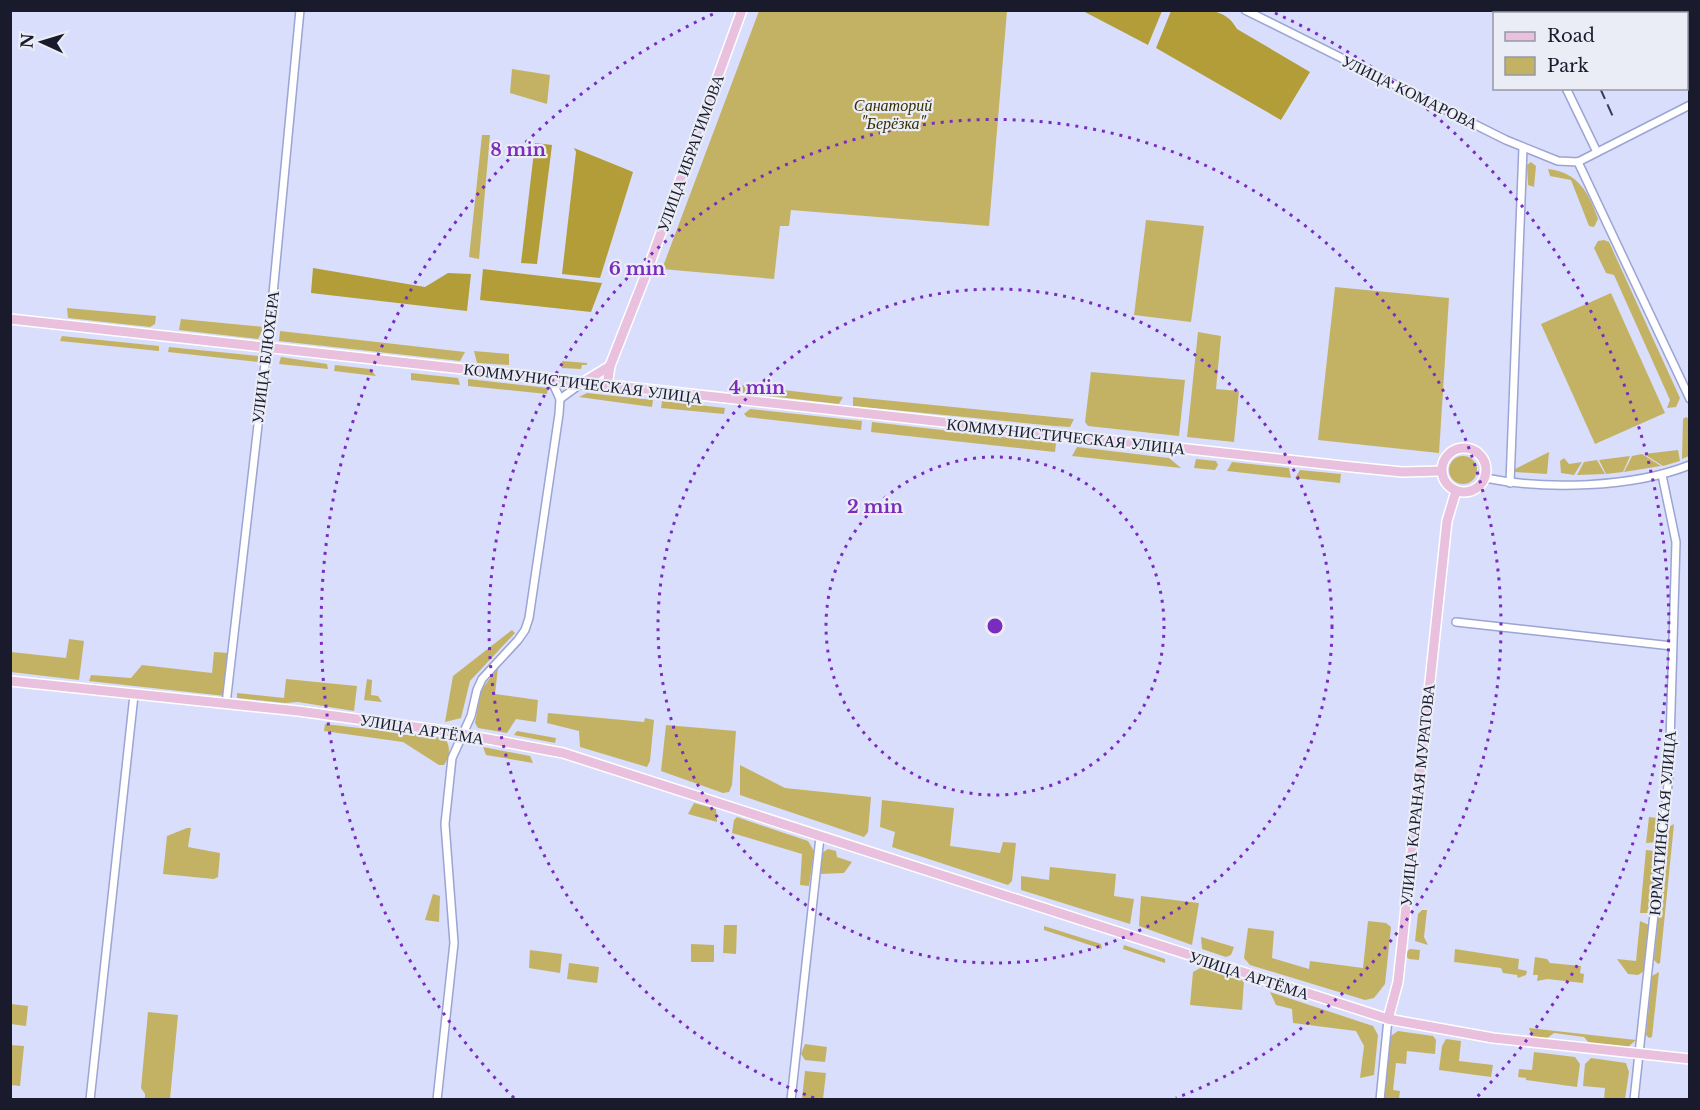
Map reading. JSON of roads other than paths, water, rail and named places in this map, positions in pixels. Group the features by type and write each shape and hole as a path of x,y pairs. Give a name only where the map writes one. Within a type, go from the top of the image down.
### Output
{"main road":[{"name":"УЛИЦА ИБРАГИМОВА","path":"608,386 610,366 742,10"},
{"name":"КОММУНИСТИЧЕСКАЯ УЛИЦА","path":"10,319 1366,469 1402,472 1441,471"},
{"path":"582,383 610,366"},
{"path":"1465,448 1482,458 1486,470 1485,478 1473,491 1456,491 1444,481 1441,471 1448,455 1465,448"},
{"name":"УЛИЦА КАРАНАЯ МУРАТОВА","path":"1388,1019 1399,973 1447,521 1456,491"},
{"name":"УЛИЦА АРТЁМА","path":"10,681 226,704 463,734 563,753 1388,1019 1492,1038 1689,1059"}],"street":[{"name":"УЛИЦА БЛЮХЕРА","path":"226,704 290,124 300,10"},
{"name":"УЛИЦА КОМАРОВА","path":"1245,10 1523,148 1557,161 1578,162"},
{"path":"1567,90 1596,150"},
{"path":"1689,105 1596,150 1578,162 1689,399"},
{"path":"1510,483 1523,148"},
{"path":"437,1100 454,943 445,824 452,758 471,716 482,679 525,630 560,399 551,379"},
{"path":"560,399 582,383"},
{"path":"1485,478 1510,483 1586,483 1662,475 1689,465"},
{"name":"ЮРМАТИНСКАЯ УЛИЦА","path":"1634,1100 1669,775 1676,542 1662,475"},
{"path":"1456,622 1672,646"},
{"path":"90,1100 134,695"},
{"path":"791,1100 820,837"},
{"name":"УЛИЦА КАРАНАЯ МУРАТОВА","path":"1380,1100 1388,1019"}],"railway":[{"path":"1601,90 1614,119"}],"park label":[{"name":"Санаторий \"Берёзка\"","path":"893,114"}]}
